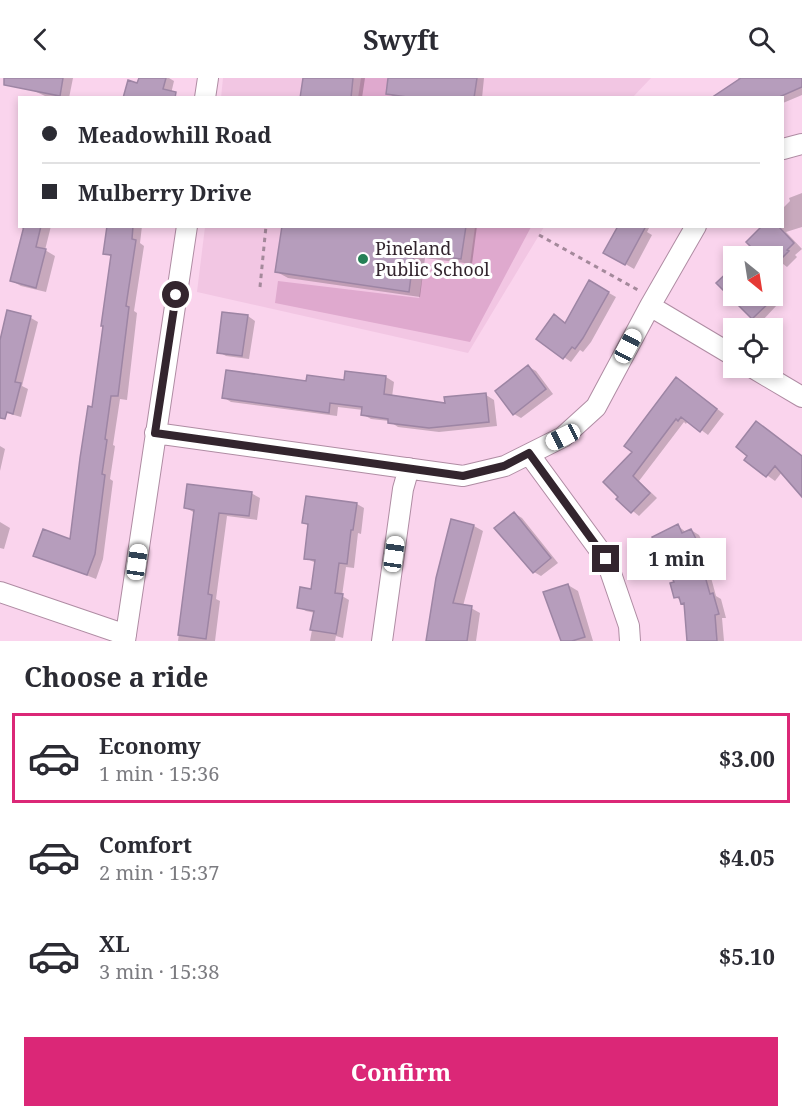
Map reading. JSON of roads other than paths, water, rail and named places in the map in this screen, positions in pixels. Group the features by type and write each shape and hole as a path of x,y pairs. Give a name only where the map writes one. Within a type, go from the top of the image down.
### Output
{"street":[{"path":"205,96 208,78"},
{"path":"784,149 802,144"},
{"path":"0,592 126,638 187,228"},
{"path":"155,433 463,476 504,466 563,437 596,406 695,228"},
{"path":"652,302 723,349"},
{"path":"770,378 802,397"},
{"path":"529,453 606,559 629,626 630,641"},
{"path":"382,641 403,489 409,468"}],"place":[{"name":"Pineland Public School","path":"363,259"}]}
